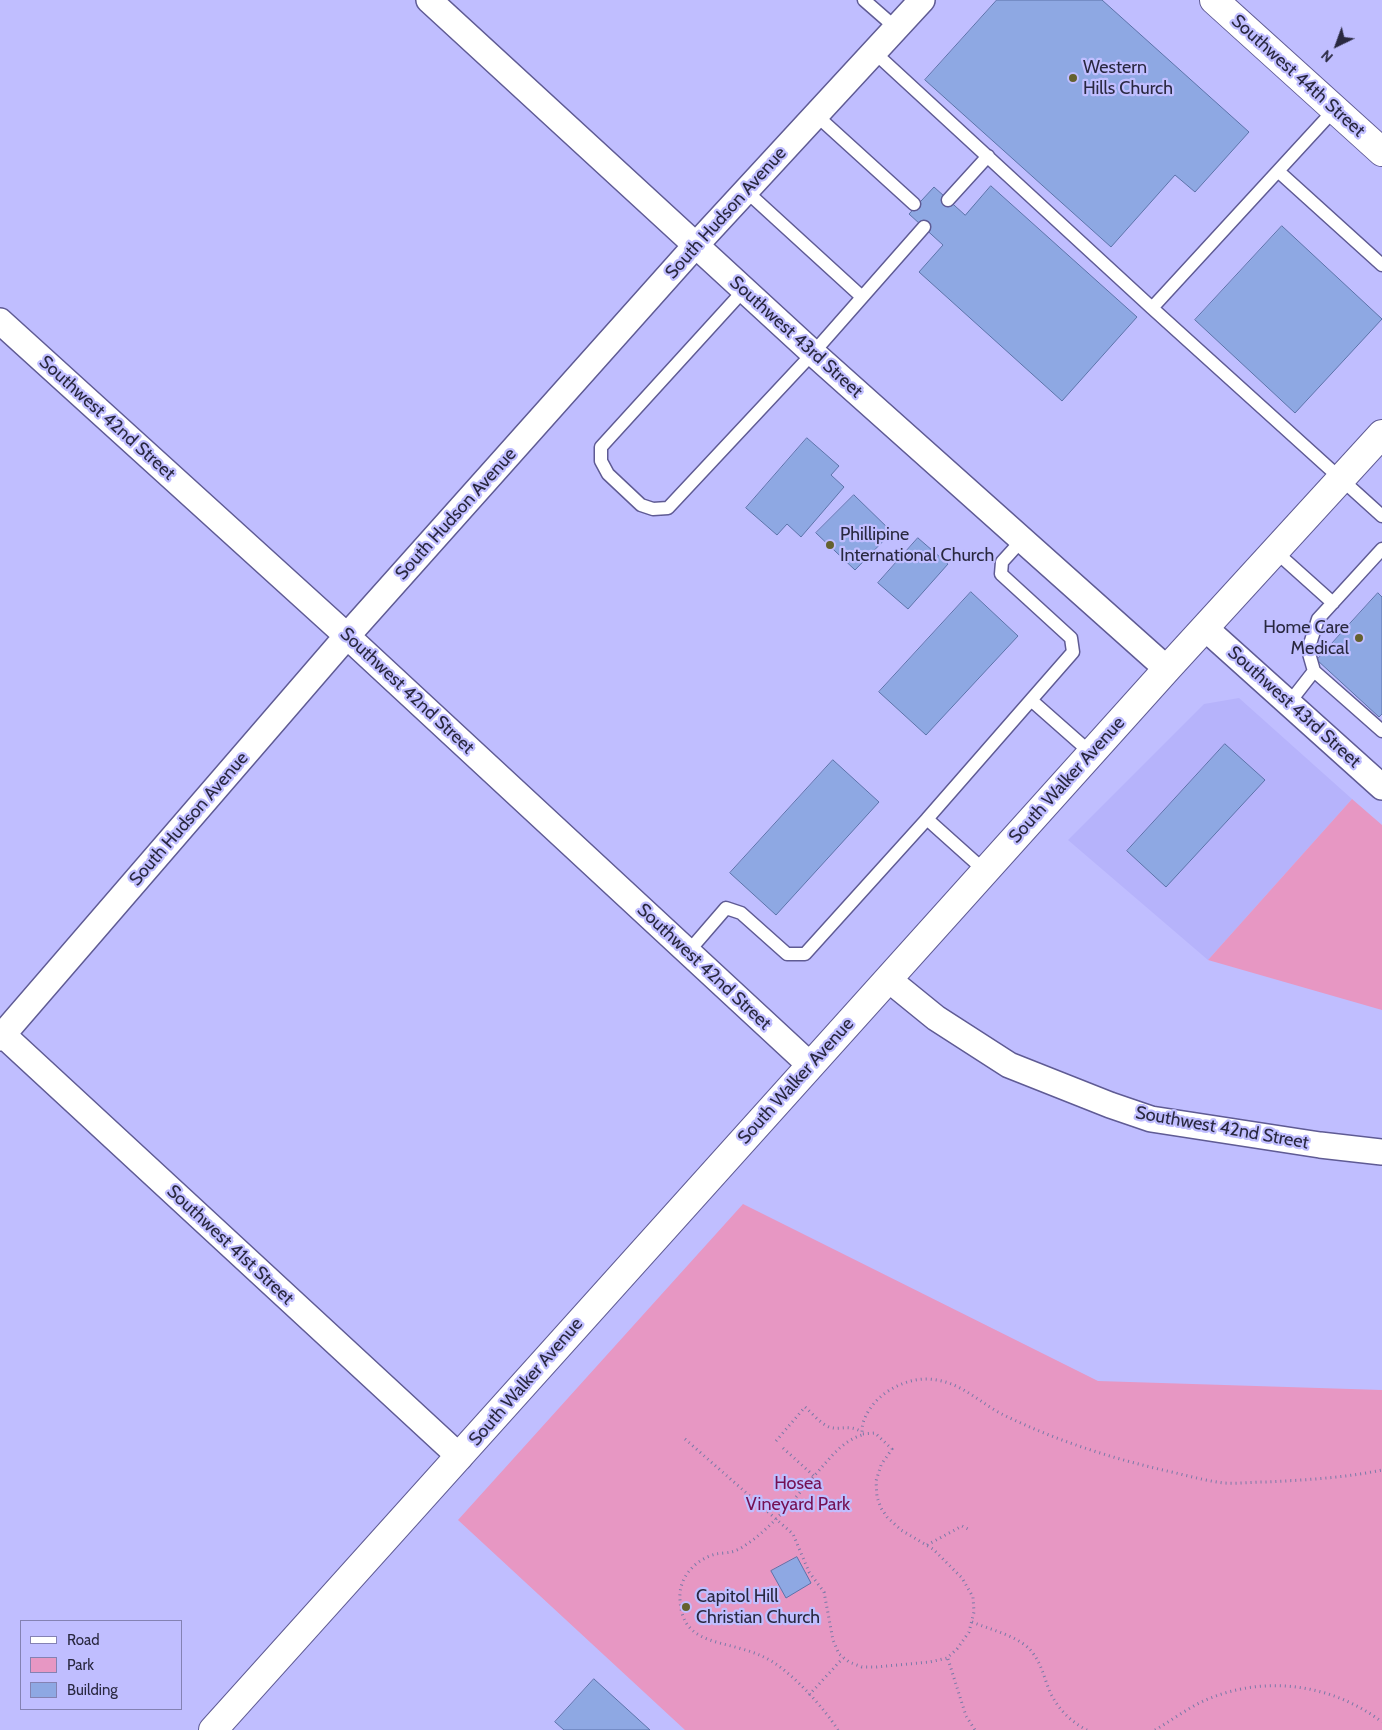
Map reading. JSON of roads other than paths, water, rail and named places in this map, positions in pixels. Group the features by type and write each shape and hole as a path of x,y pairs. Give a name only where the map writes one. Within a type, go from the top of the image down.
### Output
{"main road":[{"name":"Southwest 44th Street","path":"1214,0 1335,110 1380,145"},
{"name":"South Walker Avenue","path":"213,1730 1091,753 1382,434"}],"street":[{"name":"Southwest 43rd Street","path":"429,0 813,353 1167,669"},
{"name":"South Hudson Avenue","path":"1,1035 347,636 696,246 922,0"},
{"name":"Southwest 42nd Street","path":"0,321 347,636 810,1066"},
{"name":"Southwest 43rd Street","path":"1205,628 1289,703 1380,780"},
{"name":"Southwest 42nd Street","path":"888,979 936,1018 1009,1065 1110,1105 1151,1119 1320,1145 1382,1152"},
{"name":"Southwest 41st Street","path":"1,1035 460,1457"}],"lane":[{"path":"864,0 896,28"},
{"path":"874,52 1340,480 1382,516"},
{"path":"1152,308 1335,110"},
{"path":"816,115 914,204"},
{"path":"948,200 988,156"},
{"path":"1278,171 1382,265"},
{"path":"746,191 862,298"},
{"path":"744,290 601,447 601,461 608,474 641,505 653,510 668,508 813,353 924,227"},
{"path":"688,952 726,908 741,913 787,954 805,954 927,819 1073,652 1071,638 1001,574 1002,562 1022,540"},
{"path":"1382,549 1318,619 1308,650 1314,671 1382,731"},
{"path":"1275,551 1333,603"},
{"path":"1289,703 1314,671"},
{"path":"1031,700 1091,753"},
{"path":"927,819 985,871"}],"place":[{"name":"Western Hills Church","path":"1073,78"},
{"name":"Phillipine International Church","path":"830,545"},
{"name":"Home Care Medical","path":"1359,638"},
{"name":"Capitol Hill Christian Church","path":"686,1607"}],"park label":[{"name":"Hosea Vineyard Park","path":"798,1494"}]}
